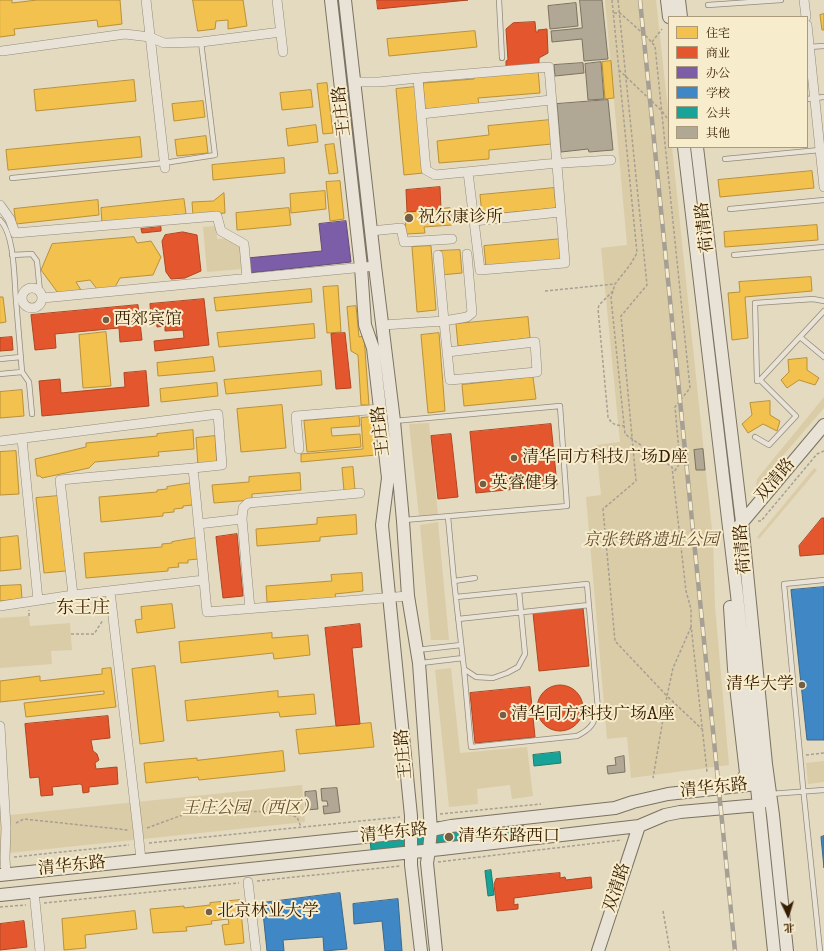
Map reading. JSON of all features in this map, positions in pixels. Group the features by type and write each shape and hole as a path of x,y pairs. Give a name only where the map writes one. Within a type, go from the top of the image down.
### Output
{"main road":[{"name":"王庄路","path":"331,0 361,267 365,325 373,348 388,478 382,525 412,832 411,865"},
{"name":"王庄路","path":"345,0 394,421 408,596 417,650 431,830 427,863 436,951"},
{"path":"667,0 669,16"},
{"path":"679,0 681,16"},
{"name":"荷清路","path":"684,148 730,538 774,951"},
{"name":"荷清路","path":"697,148 742,522 774,822 786,951"},
{"name":"双清路","path":"730,538 824,424"},
{"path":"730,538 727,565 734,669 746,773 743,780 736,786"},
{"name":"清华东路","path":"0,895 411,852 639,826 665,815 680,812 759,805 770,794 757,784 736,786 668,794 633,802 615,808 451,826 431,830 3,874"},
{"name":"双清路","path":"598,951 639,826"},
{"path":"411,865 420,951"}],"street":[{"path":"146,0 164,166"},
{"path":"277,0 283,52"},
{"path":"804,0 806,16"},
{"path":"2,51 125,34 150,38 164,43 201,42 280,32"},
{"path":"808,47 822,149 824,187"},
{"path":"354,82 379,82 549,67 565,263 480,270 468,172"},
{"path":"418,78 426,170 435,175 612,160"},
{"path":"421,114 551,100"},
{"path":"0,205 10,219 14,233 217,216 221,231 244,244 247,278"},
{"path":"474,221 560,212"},
{"path":"371,231 401,228 404,242 452,239"},
{"path":"383,325 444,321 468,317 472,313 467,254"},
{"path":"438,256 444,321 447,352 450,380 537,372 534,342 447,352"},
{"path":"41,295 375,266"},
{"path":"34,288 41,295 42,303 38,307 30,309 19,300 26,289 34,288"},
{"path":"299,449 296,416 380,409"},
{"path":"0,441 218,414 222,465 60,480 72,595"},
{"path":"22,439 38,600"},
{"path":"193,468 207,612 408,596"},
{"path":"250,609 242,519 243,508 248,503 360,493"},
{"path":"198,524 242,519"},
{"path":"0,606 72,595 204,580"},
{"path":"110,591 138,831 140,860"},
{"path":"0,726 6,828 3,874"},
{"path":"248,882 256,951"},
{"path":"34,891 40,951"}],"lane":[{"path":"499,0 502,58"},
{"path":"708,5 781,0"},
{"path":"12,178 164,166 214,155 201,42"},
{"path":"808,47 824,46"},
{"path":"725,159 822,149"},
{"path":"730,209 824,200"},
{"path":"0,220 4,224 9,235 19,300 22,372 29,382 32,414"},
{"path":"734,255 824,247"},
{"path":"12,255 32,254 37,260 41,295"},
{"path":"755,436 769,445 796,416 760,380 757,381 755,303 813,299 824,301"},
{"path":"760,380 824,311"},
{"path":"800,337 824,357"},
{"path":"0,359 21,357"},
{"path":"0,374 22,372"},
{"path":"394,421 560,406 567,506 403,521"},
{"path":"448,517 458,619 463,658 471,747 577,736 587,731 594,722 598,710 587,584 456,598"},
{"path":"454,581 475,578"},
{"path":"820,951 784,584 824,580"},
{"path":"464,669 476,677 493,678 518,667 524,654 522,612 519,591"},
{"path":"458,619 589,605"},
{"path":"417,650 461,645"},
{"path":"418,663 463,658"},
{"path":"770,794 824,790"}],"path":[{"path":"612,0 637,253 630,265 615,284 611,298 624,426 625,434 672,467 686,591 691,610 691,625 707,772"},
{"path":"618,0 647,284 621,316 636,481 603,509 615,641 667,696 703,730"},
{"path":"614,13 620,13 652,42 654,46 690,388 675,407 680,462 673,473"},
{"path":"652,42 662,29"},
{"path":"619,70 662,111 668,120"},
{"path":"545,291 615,284"},
{"path":"613,292 599,305 598,309 608,417 610,422 615,425 624,426"},
{"path":"742,522 761,521 817,454 824,452"},
{"path":"71,634 94,634 103,620 113,617"},
{"path":"653,778 673,668 691,625"},
{"path":"800,756 824,753"},
{"path":"6,828 24,819 138,831 196,810 278,812 297,817 301,827"},
{"path":"5,858 410,816"},
{"path":"0,907 411,865"},
{"path":"663,911 670,951"}],"green space":[{"name":"京张铁路遗址公园","path":"605,0 656,0 668,110 668,148 672,148 713,539 715,606 729,765 631,778 627,737 607,739 586,497 601,495 596,445 620,442 601,248 627,245"},
{"path":"216,226 217,239 232,238 240,244 242,269 207,272 203,227"},
{"path":"824,397 824,408 756,487 757,479"},
{"path":"429,423 438,515 419,516 409,424"},
{"path":"814,468 817,470 759,539 757,537"},
{"path":"438,522 449,640 431,640 420,525"},
{"path":"29,616 30,626 70,623 72,650 51,651 52,664 0,668 0,618"},
{"path":"451,668 460,753 527,747 533,796 512,799 510,785 477,789 478,804 449,807 435,670"},
{"path":"824,761 824,782 808,784 806,763"},
{"name":"王庄公园（西区）","path":"302,785 305,822 0,854 0,816"}],"building: 住宅":[{"path":"0,0 12,0 12,3 37,0 120,0 122,24 98,27 97,20 14,29 15,35 0,37"},
{"path":"193,0 243,0 247,26 228,29 228,20 216,21 215,29 198,31"},
{"path":"824,14 824,30 822,30 820,15"},
{"path":"475,31 477,47 389,56 387,39"},
{"path":"611,61 614,98 605,99 602,62"},
{"path":"538,69 540,93 478,98 479,105 425,109 423,83 474,79 474,74"},
{"path":"134,80 136,101 36,111 34,90"},
{"path":"327,83 333,133 323,134 317,84"},
{"path":"415,87 423,173 404,175 396,89"},
{"path":"311,90 313,107 282,110 280,93"},
{"path":"203,101 205,117 174,121 172,104"},
{"path":"550,120 552,144 489,150 489,159 439,163 437,141 489,135 488,126"},
{"path":"316,125 318,142 288,146 286,129"},
{"path":"206,136 208,153 177,156 175,140"},
{"path":"140,137 142,157 8,170 6,150"},
{"path":"334,144 338,173 329,174 325,145"},
{"path":"284,158 285,173 213,180 212,165"},
{"path":"812,171 814,188 720,197 718,180"},
{"path":"340,181 344,219 330,221 326,182"},
{"path":"554,188 556,208 482,215 480,195"},
{"path":"325,191 326,209 291,213 290,194"},
{"path":"224,193 225,213 193,216 192,202 213,201"},
{"path":"184,199 186,214 102,223 101,208"},
{"path":"98,200 99,215 16,224 14,209"},
{"path":"289,208 291,225 237,230 236,213"},
{"path":"450,208 452,225 424,227 425,233 406,234 405,213"},
{"path":"817,225 818,240 725,247 724,232"},
{"path":"134,237 137,243 151,241 161,257 153,275 120,278 115,287 97,289 90,280 76,282 81,290 58,293 41,270 52,244"},
{"path":"562,239 564,260 486,267 484,246"},
{"path":"431,246 436,310 417,312 412,247"},
{"path":"460,250 462,273 441,275 439,251"},
{"path":"811,277 812,291 745,297 748,338 732,340 728,293 740,292 739,282"},
{"path":"338,286 341,332 327,333 323,287"},
{"path":"311,289 312,302 216,311 214,298"},
{"path":"0,297 3,297 6,322 0,323"},
{"path":"356,306 359,337 364,336 369,405 361,405 358,355 351,351 347,307"},
{"path":"528,317 530,338 458,346 456,324"},
{"path":"314,324 315,338 219,347 217,333"},
{"path":"106,332 111,386 83,388 79,335"},
{"path":"439,333 445,411 428,413 421,335"},
{"path":"213,357 215,371 158,376 157,363"},
{"path":"807,358 807,370 819,378 815,385 799,380 787,388 781,380 789,372 788,360"},
{"path":"321,371 322,385 226,394 224,380"},
{"path":"533,377 536,399 464,406 462,385"},
{"path":"217,383 218,396 161,402 160,389"},
{"path":"22,390 24,416 0,418 0,392"},
{"path":"770,401 770,415 780,421 777,431 763,424 748,433 742,424 752,415 750,403"},
{"path":"282,405 286,448 241,452 237,409"},
{"path":"359,416 360,426 331,428 332,436 360,434 361,447 307,452 304,421"},
{"path":"373,417 376,455 301,462 301,454 363,449 361,418"},
{"path":"193,430 194,449 158,452 159,456 95,462 89,468 42,478 37,476 35,459 86,447 86,443 157,436 157,434"},
{"path":"215,436 217,465 198,466 196,438"},
{"path":"16,451 19,494 0,495 0,452"},
{"path":"353,467 355,490 344,491 342,468"},
{"path":"300,473 301,490 252,494 252,500 214,503 212,485 249,482 249,477"},
{"path":"192,483 193,505 174,509 174,512 163,513 163,516 101,522 99,497 157,492 157,490 167,489 167,487"},
{"path":"58,496 66,571 44,573 36,498"},
{"path":"356,515 357,534 320,537 320,541 257,546 256,529 317,524 317,518"},
{"path":"18,536 21,569 0,571 0,538"},
{"path":"196,538 198,559 188,560 188,563 178,563 179,567 168,568 168,571 86,578 84,553 162,547 162,544"},
{"path":"362,573 363,591 335,594 336,598 267,602 266,586 332,581 331,575"},
{"path":"21,585 22,599 0,601 0,586"},
{"path":"172,604 175,628 137,633 135,620 142,619 141,607"},
{"path":"272,633 272,638 308,635 310,655 274,659 273,653 181,663 179,642"},
{"path":"155,666 164,741 140,744 132,669"},
{"path":"111,668 116,707 26,717 24,703 104,694 104,691 0,702 0,681 40,676 40,681 102,674 102,669"},
{"path":"278,691 278,697 314,694 316,714 280,717 279,712 187,721 185,701"},
{"path":"371,723 374,747 299,754 296,730"},
{"path":"283,751 285,771 199,780 198,777 146,783 144,763 197,758 197,760"},
{"path":"240,900 244,943 225,945 222,925 229,924 228,919 211,921 212,924 186,927 187,931 153,933 150,909 184,906 184,908 210,905 210,903"},
{"path":"135,911 137,929 85,935 86,948 64,950 62,919"}],"building: 商业":[{"path":"377,0 468,0 378,9"},
{"path":"535,22 536,32 538,32 538,30 547,29 548,53 539,58 539,64 506,67 506,61 508,60 506,29 513,23"},
{"path":"440,187 441,209 407,212 406,190"},
{"path":"161,227 161,231 142,233 141,229"},
{"path":"183,232 197,235 201,271 185,278 171,279 166,272 162,241 165,235"},
{"path":"204,299 209,345 155,351 154,341 184,338 183,330 165,331 165,326 157,327 156,317 151,317 150,304"},
{"path":"138,305 142,340 120,342 119,328 55,334 56,348 35,350 31,315"},
{"path":"345,333 351,388 336,389 331,334"},
{"path":"12,337 13,350 0,351 0,338"},
{"path":"146,371 149,406 42,416 39,381 60,379 61,393 125,387 124,373"},
{"name":"清华同方科技广场D座","path":"551,424 557,485 476,493 470,432"},
{"path":"451,434 458,497 438,499 431,436"},
{"path":"822,518 824,518 824,554 800,556 799,546"},
{"path":"237,534 243,596 223,598 216,537"},
{"path":"583,608 589,666 539,671 533,613"},
{"path":"360,624 362,647 352,648 360,724 336,726 325,628"},
{"path":"556,685 564,685 573,689 579,695 583,708 579,721 573,727 564,731 556,731 547,727 541,721 537,712 537,704 541,695 547,689"},
{"name":"清华同方科技广场A座","path":"530,687 535,737 475,743 470,693"},
{"path":"108,716 110,738 91,740 93,751 97,754 99,760 95,763 96,769 117,767 118,784 89,787 89,792 83,793 82,785 80,784 52,787 53,795 41,796 39,777 30,778 25,724"},
{"path":"560,873 560,878 565,877 566,880 591,877 592,888 514,898 514,905 518,904 518,909 497,911 494,884 496,879"},
{"path":"24,921 27,947 0,950 0,924"}],"building: 办公":[{"path":"346,221 351,262 249,273 247,258 322,251 319,224"}],"building: 学校":[{"path":"824,587 824,740 807,740 791,590"},
{"path":"824,836 824,868 821,837"},
{"path":"340,893 347,949 324,951 323,937 283,940 284,951 267,951 262,903"},
{"path":"398,899 402,951 385,951 382,921 354,924 353,904"}],"building: 公共":[{"path":"560,752 561,763 534,766 533,755"},
{"path":"522,814 525,845 372,860 369,829"},
{"path":"491,870 494,895 488,896 485,871"}],"building: 其他":[{"path":"580,0 602,0 608,59 584,61 582,39 552,42 551,31 582,28"},
{"path":"576,3 578,26 550,29 548,6"},
{"path":"601,62 604,99 588,100 585,64"},
{"path":"583,63 584,73 555,76 554,65"},
{"path":"608,100 613,150 589,152 588,149 561,152 557,104"},
{"path":"703,449 705,470 696,470 694,450"},
{"path":"624,756 625,772 608,774 607,766 616,765 615,758"},
{"path":"337,788 340,812 324,814 323,806 328,806 327,801 322,801 321,789"},
{"path":"316,791 318,809 306,810 305,792"}],"railway":[{"path":"640,0 735,951"}],"place":[{"name":"祝尔康诊所","path":"409,218"},
{"name":"西郊宾馆","path":"106,320"},
{"name":"清华同方科技广场D座","path":"514,458"},
{"name":"英睿健身","path":"483,484"},
{"name":"清华大学","path":"802,685"},
{"name":"清华同方科技广场A座","path":"503,715"},
{"name":"清华东路西口","path":"449,837"},
{"name":"北京林业大学","path":"209,912"}],"district":[{"name":"东王庄","path":"83,609"}]}
